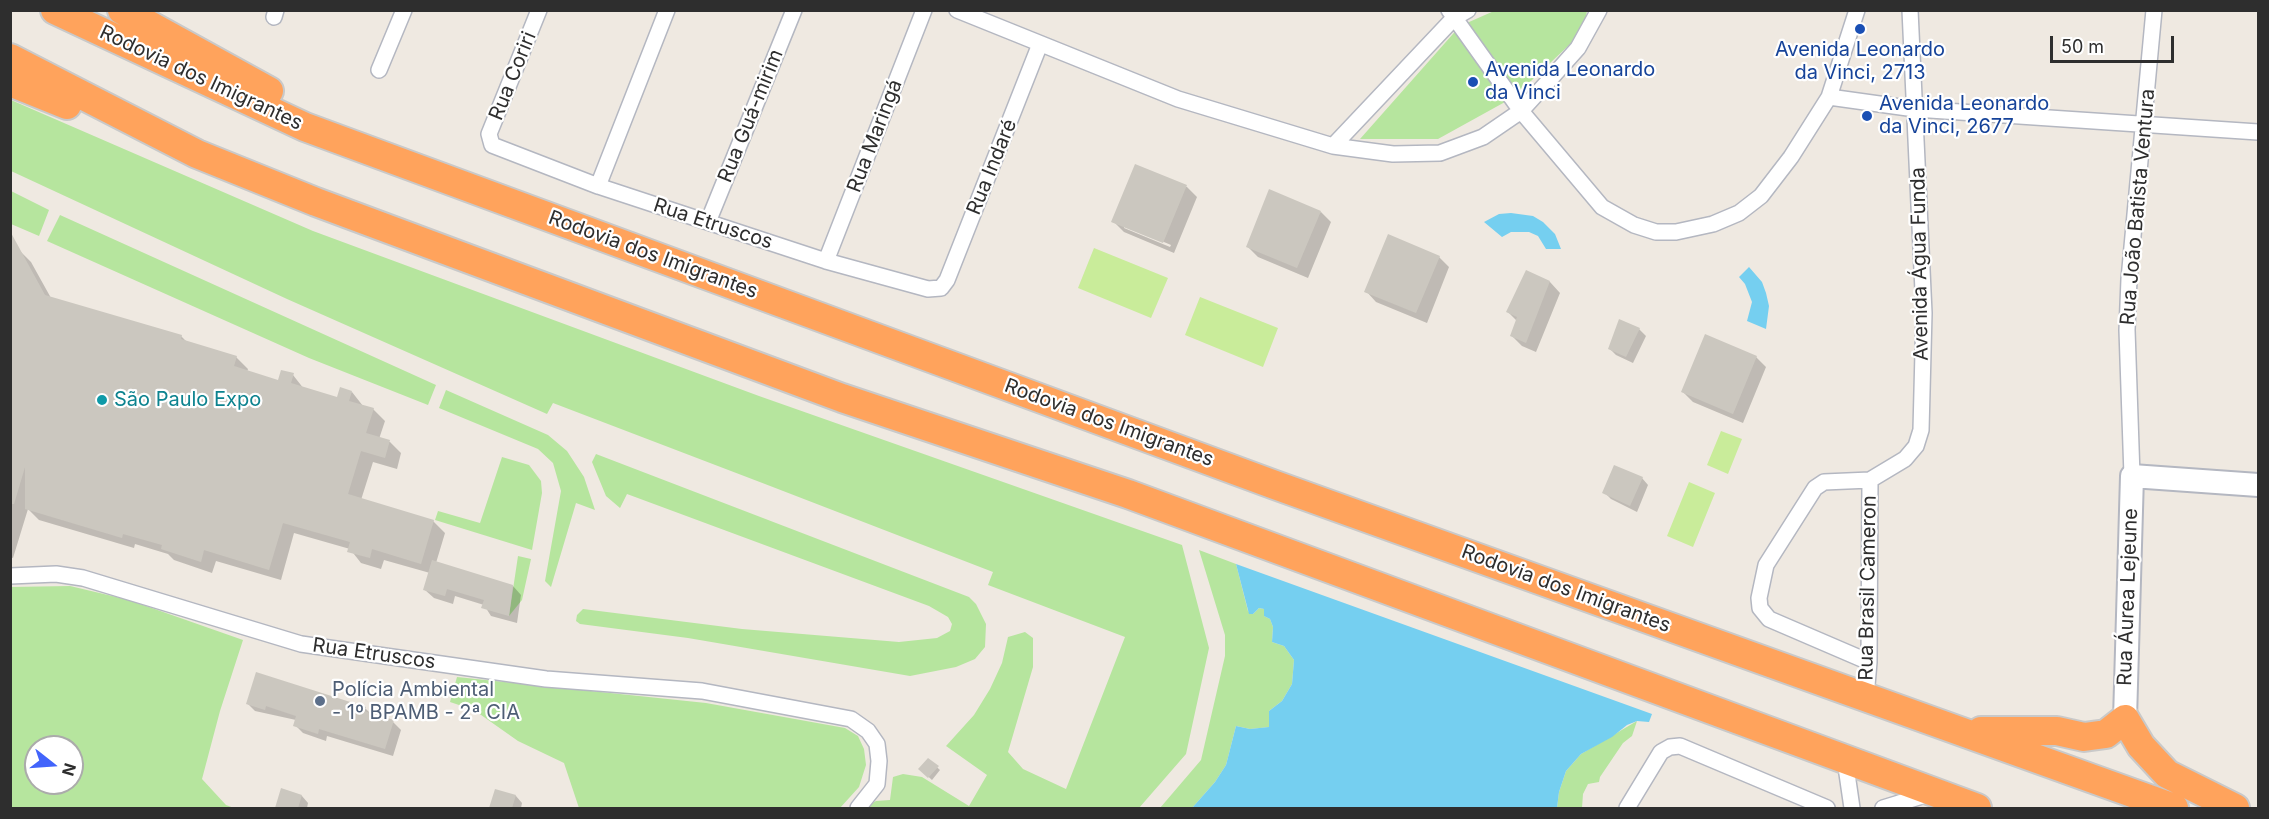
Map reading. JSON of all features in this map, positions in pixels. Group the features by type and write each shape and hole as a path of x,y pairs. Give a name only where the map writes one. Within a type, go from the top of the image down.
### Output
{"highway":[{"name":"Rodovia dos Imigrantes","path":"55,10 305,127 1275,485 2174,808"},
{"path":"122,10 389,158"},
{"path":"10,58 197,154"},
{"path":"10,82 316,202 842,398 1128,494 1977,808"},
{"path":"1962,731 2057,731 2084,737 2106,734 2125,719 2141,746 2167,774 2235,808"}],"street":[{"path":"379,70 404,10"},
{"name":"Rua Coriri","path":"490,142 489,134 540,10"},
{"path":"598,186 667,10"},
{"name":"Rua Guá-mirim","path":"708,222 794,10"},
{"name":"Rua Maringá","path":"826,261 924,10"},
{"path":"957,10 1178,99 1333,146 1393,154 1440,153 1483,137 1521,111 1578,48 1599,10"},
{"path":"1333,146 1451,14 1468,10"},
{"path":"1451,14 1521,111 1602,207 1634,225 1656,232 1676,232 1713,224 1739,213 1761,196 1797,148 1829,97 1857,10"},
{"name":"Avenida Água Funda","path":"1870,480 1905,459 1916,446 1921,430 1924,313 1910,10"},
{"name":"Rua João Batista Ventura","path":"2132,476 2127,320 2154,10"},
{"name":"Rua Indaré","path":"941,288 947,280 1040,44"},
{"path":"1829,97 1915,109 2259,132"},
{"name":"Rua Etruscos","path":"490,142 495,147 598,186 826,261 928,289 941,288"},
{"path":"2132,476 2259,485"},
{"name":"Rua Áurea Lejeune","path":"2125,719 2132,476"},
{"path":"1869,662 1769,619 1760,608 1759,598 1766,565 1815,488 1824,482 1870,480"},
{"name":"Rua Brasil Cameron","path":"1866,697 1869,662 1870,480"},
{"name":"Rua Etruscos","path":"10,576 56,574 83,578 301,644 546,679 702,691 851,719 868,730 877,744 879,761 877,784 858,808"},
{"path":"1627,808 1661,752 1670,747 1692,749 1827,808"},
{"path":"1845,760 1852,808"},
{"path":"1883,808 1933,792"}],"green space":[{"path":"1494,11 1587,11 1583,32 1514,97 1438,139 1360,139 1460,26"},
{"path":"11,100 313,231 759,396 1182,545 1209,648 1186,754 1139,808 864,808 876,801 890,800 893,777 903,774 922,777 969,806 987,775 946,746 974,715 990,689 1002,663 1008,637 1025,632 1033,638 1033,667 1008,752 1023,769 1066,789 1125,637 988,585 993,572 765,484 553,403 547,414 287,299 11,171"},
{"path":"11,191 49,210 39,236 11,224"},
{"path":"60,215 436,385 428,405 309,358 47,241"},
{"path":"1094,248 1168,278 1151,318 1078,288"},
{"path":"1200,297 1278,328 1263,367 1185,335"},
{"path":"446,390 548,435 567,451 584,477 595,510 576,503 551,587 545,581 561,491 553,463 538,449 439,408"},
{"path":"1721,431 1742,439 1728,474 1707,465"},
{"path":"596,454 969,597 976,604 986,624 985,647 975,659 956,667 910,676 688,638 580,624 576,621 577,615 583,609 742,629 899,642 937,638 950,631 952,624 948,617 929,606 627,494 620,508 606,496 592,462"},
{"path":"502,457 529,465 541,481 542,493 532,550 435,520 438,511 480,523"},
{"path":"1689,482 1715,493 1693,547 1667,536"},
{"path":"1199,550 1236,564 1248,611 1253,614 1259,608 1264,609 1264,616 1270,619 1273,627 1272,642 1284,646 1294,660 1292,684 1282,701 1269,711 1270,727 1250,729 1236,726 1226,765 1215,782 1192,808 1160,808 1201,760 1225,656 1225,635"},
{"path":"518,556 531,559 522,600 509,616"},
{"path":"70,586 129,600 243,640 220,711 202,779 226,805 234,808 11,808 10,587"},
{"path":"457,677 706,703 845,728 858,736 864,749 866,765 859,787 840,808 579,808 564,763 518,741 474,710 450,702"},
{"path":"1637,721 1632,736 1623,743 1599,782 1588,784 1583,794 1582,808 1557,808 1559,792 1566,771 1581,754"}],"water":[{"path":"1499,214 1533,216 1543,222 1555,234 1561,249 1546,249 1538,236 1529,232 1511,232 1502,237 1484,222"},
{"path":"1749,267 1762,282 1766,293 1769,306 1766,329 1747,321 1752,302 1745,284 1739,277"},
{"path":"1236,564 1652,714 1649,722 1637,721 1627,725 1612,737 1581,754 1566,771 1559,792 1557,808 1192,808 1215,782 1226,765 1236,726 1250,729 1269,727 1269,711 1282,701 1292,684 1294,660 1284,646 1272,642 1273,627 1270,619 1264,616 1264,609 1259,608 1253,614 1249,614"}],"building":[{"path":"1135,164 1187,185 1163,243 1111,222"},
{"path":"1269,189 1321,211 1297,268 1246,247"},
{"name":"São Paulo Expo","path":"10,231 45,295 182,335 181,339 237,356 234,366 278,380 281,370 294,373 291,383 337,397 340,387 352,391 349,401 374,408 366,433 390,440 385,458 361,451 348,494 434,520 421,564 372,549 370,558 347,552 350,542 283,523 269,570 204,550 201,562 161,549 162,545 123,534 122,538 25,509 25,467 14,504 10,504"},
{"path":"1388,234 1440,256 1416,313 1364,292"},
{"path":"1526,270 1550,281 1526,343 1510,336 1517,317 1506,312"},
{"path":"1619,319 1640,328 1626,357 1608,349"},
{"path":"1705,334 1757,356 1733,414 1681,392"},
{"path":"1614,465 1643,477 1630,506 1602,493"},
{"path":"432,560 513,585 509,616 481,608 484,600 447,589 445,596 423,590"},
{"path":"256,672 366,707 364,711 394,720 385,749 319,729 318,734 293,726 296,716 266,706 265,710 246,704"},
{"path":"928,758 939,766 928,778 918,769"},
{"path":"281,788 302,795 298,808 275,808"},
{"path":"495,789 516,795 512,808 489,808"}],"place":[{"name":"Avenida Leonardo da Vinci, 2713","path":"1860,29"},
{"name":"Avenida Leonardo da Vinci","path":"1473,82"},
{"name":"Avenida Leonardo da Vinci, 2677","path":"1867,116"},
{"name":"São Paulo Expo","path":"102,400"},
{"name":"Polícia Ambiental - 1º BPAMB - 2ª CIA","path":"320,701"}]}
